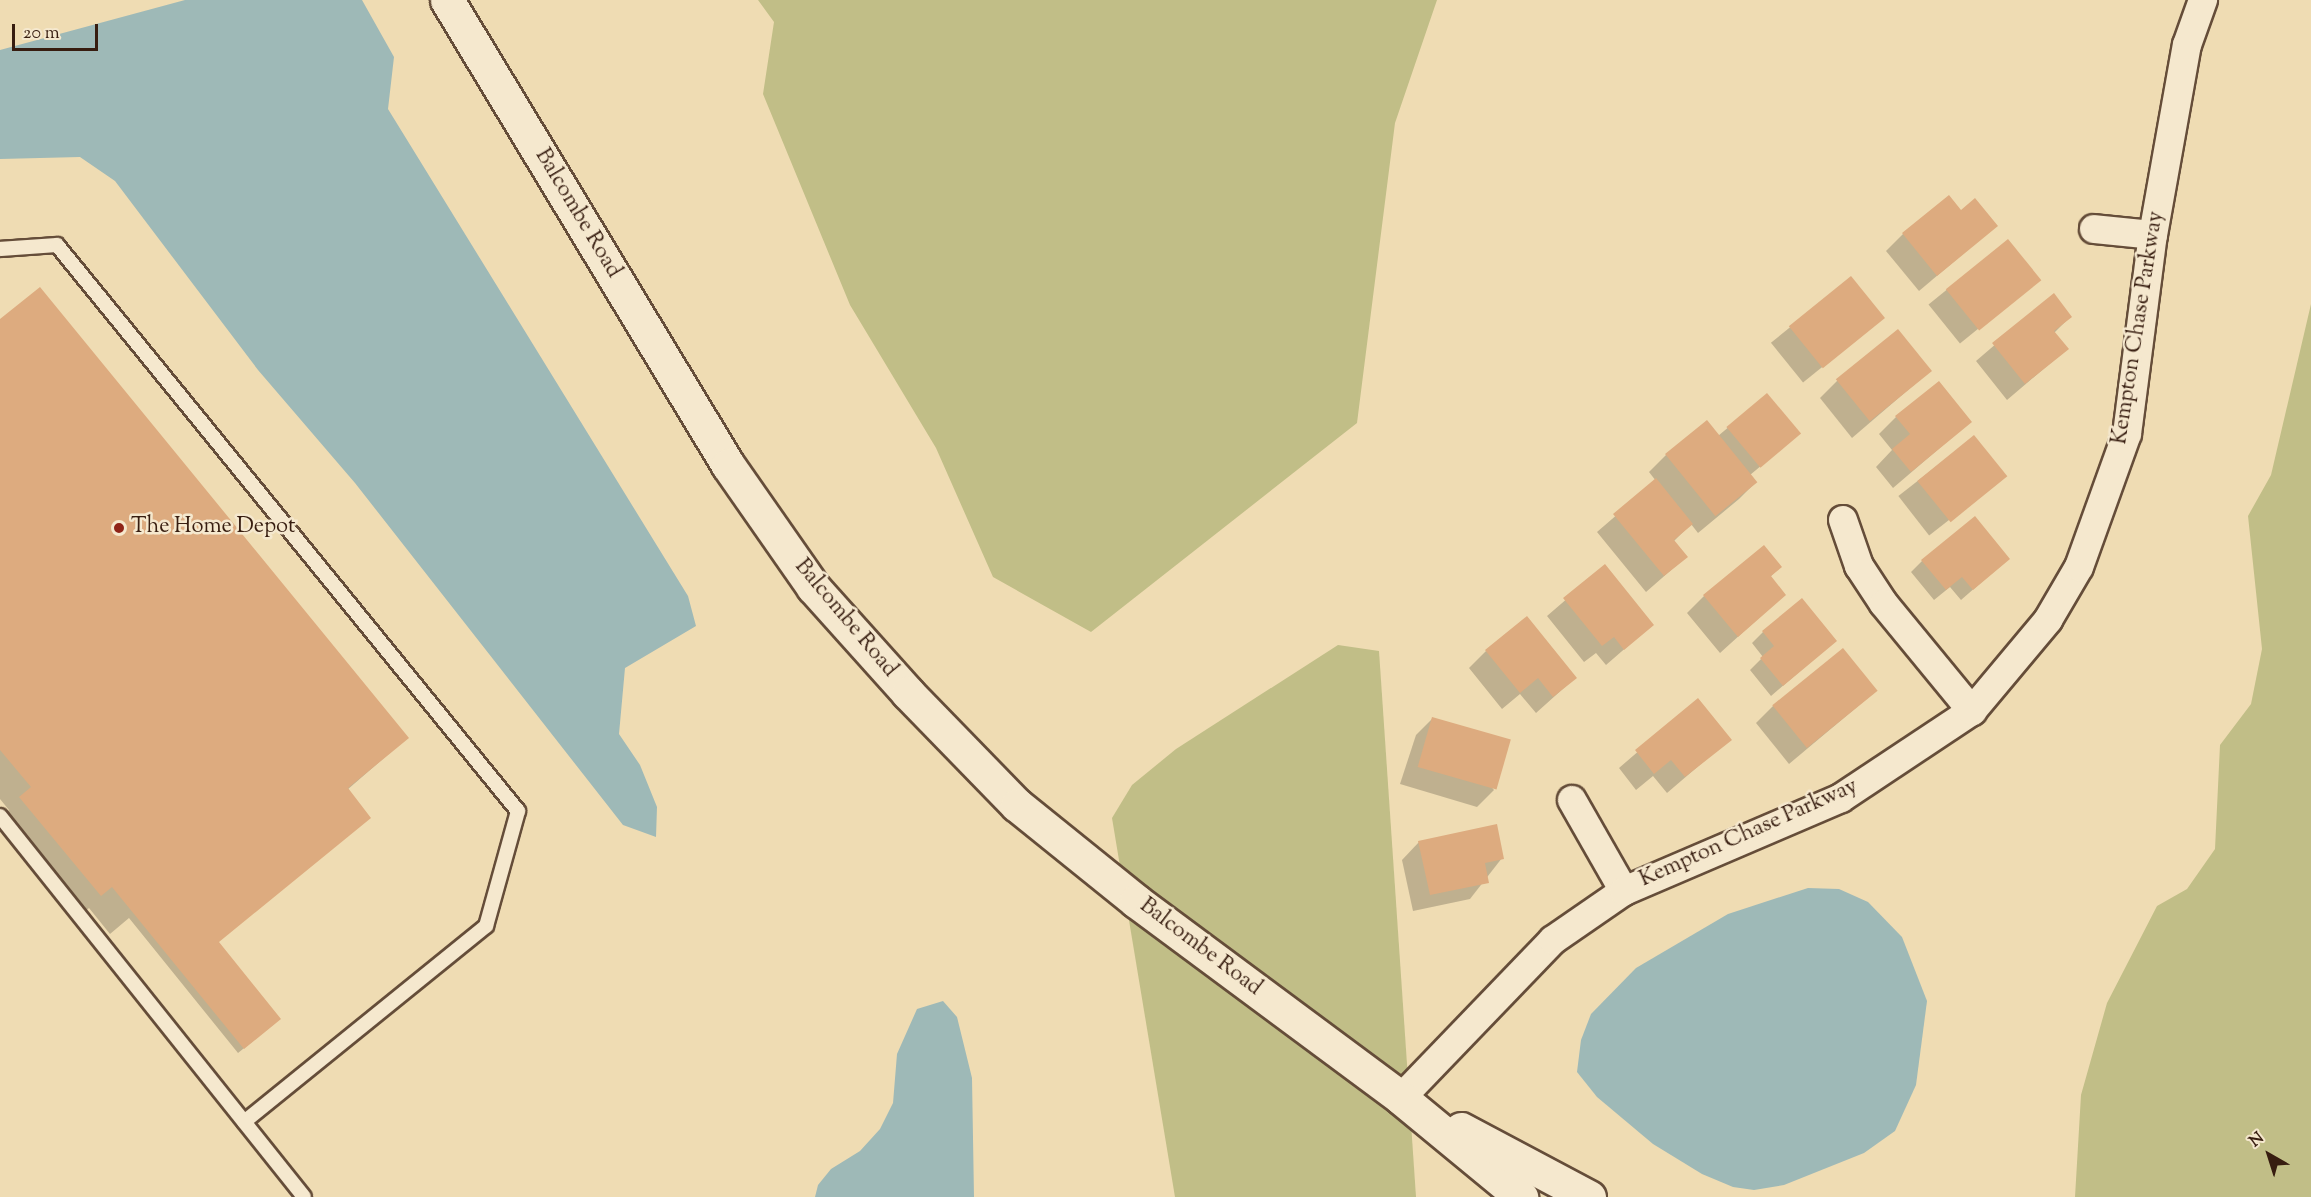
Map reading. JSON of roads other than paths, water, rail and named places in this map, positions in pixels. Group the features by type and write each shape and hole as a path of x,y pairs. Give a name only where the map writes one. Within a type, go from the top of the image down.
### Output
{"street":[{"name":"Balcombe Road","path":"447,0 728,465 813,587 908,693 1017,805 1136,901 1401,1098 1521,1197"},
{"name":"Kempton Chase Parkway","path":"1401,1098 1553,940 1624,891 1841,798 1972,711 2048,620 2079,567 2127,434 2153,235 2187,45 2203,0"},
{"path":"2094,229 2153,235"},
{"path":"1843,520 1859,566 1884,604 1972,711"},
{"path":"1572,800 1624,891"},
{"name":"Balcombe Road","path":"1401,1098 1589,1197"}],"lane":[{"path":"0,249 57,245 518,811 486,926 244,1122"},
{"path":"0,816 304,1197"}],"water":[{"path":"185,0 362,0 394,57 388,109 688,596 696,626 625,668 619,734 640,765 657,807 656,837 623,825 355,483 258,370 115,181 80,157 0,159 0,50"},
{"path":"1808,888 1839,889 1868,902 1902,937 1927,1001 1916,1085 1895,1131 1864,1153 1784,1185 1754,1190 1733,1187 1702,1174 1653,1144 1597,1097 1577,1072 1581,1040 1591,1014 1636,968 1728,914"},
{"path":"943,1001 957,1017 972,1078 974,1197 815,1197 818,1185 831,1169 860,1151 880,1129 893,1103 897,1054 917,1009"}],"place":[{"name":"The Home Depot","path":"119,528"}]}
